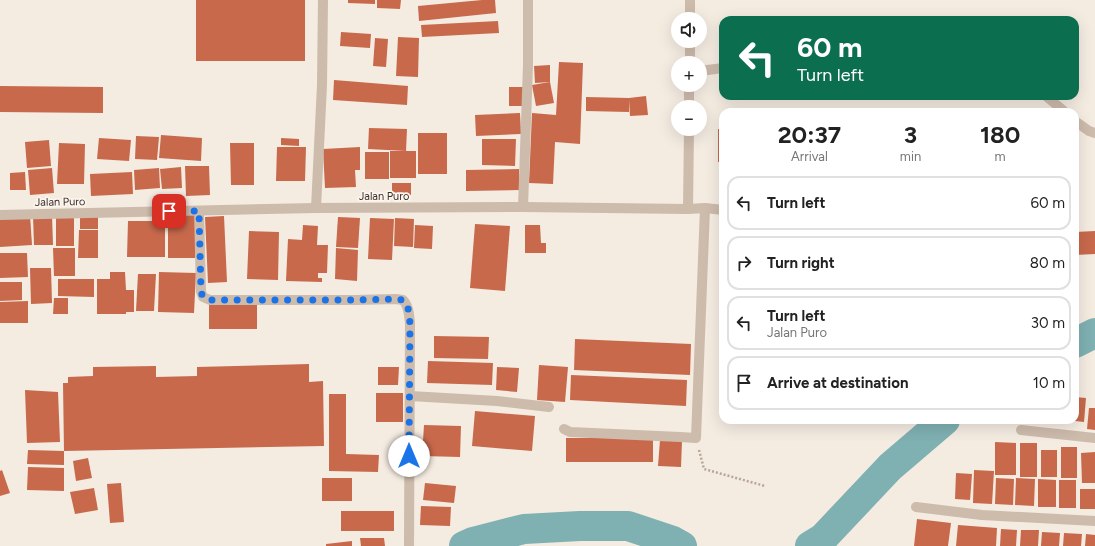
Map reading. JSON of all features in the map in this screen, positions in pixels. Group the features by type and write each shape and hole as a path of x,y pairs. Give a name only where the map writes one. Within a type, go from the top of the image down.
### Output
{"street":[{"path":"316,208 322,85 323,0"},
{"path":"523,207 528,65 528,0"},
{"path":"690,0 690,12"},
{"path":"707,70 719,69"},
{"path":"1051,100 1060,108"},
{"path":"1079,124 1089,131 1095,133"},
{"path":"688,209 689,136"},
{"name":"Jalan Puro","path":"0,215 316,208 523,207 705,208 719,210"},
{"path":"564,429 570,432 696,438 705,208"},
{"path":"199,211 201,292 203,297 210,300 403,300 408,308 410,323 409,546"},
{"path":"410,396 497,401 548,407"},
{"path":"1021,430 1095,438"},
{"path":"916,507 982,516 1095,521"}],"path":[{"path":"696,438 704,469 765,486"}],"building":[{"path":"196,0 305,0 305,61 196,61"},
{"path":"348,0 375,0 375,4 348,3"},
{"path":"377,0 401,0 400,9 377,8"},
{"path":"495,0 496,13 419,21 418,6"},
{"path":"498,21 499,33 422,37 421,25"},
{"path":"341,32 371,34 370,48 340,46"},
{"path":"398,37 419,38 418,77 396,76"},
{"path":"375,38 388,39 386,67 373,66"},
{"path":"559,62 583,63 580,144 555,142 553,184 529,183 532,113 556,115"},
{"path":"550,65 550,82 535,83 534,66"},
{"path":"334,80 408,86 407,105 333,100"},
{"path":"550,82 554,103 536,106 532,85"},
{"path":"0,86 103,87 103,113 0,112"},
{"path":"509,87 524,87 523,106 509,106"},
{"path":"646,96 648,115 630,116 629,100 629,112 586,111 586,97 629,98"},
{"path":"520,113 521,134 476,136 475,115"},
{"path":"369,128 407,129 406,151 368,149"},
{"path":"718,129 719,129 719,162"},
{"path":"418,133 447,133 447,174 418,174"},
{"path":"161,135 202,138 201,161 159,158"},
{"path":"136,136 159,137 157,160 135,159"},
{"path":"99,138 131,140 129,161 97,159"},
{"path":"281,138 299,139 299,146 281,145"},
{"path":"482,139 516,139 515,166 482,165"},
{"path":"49,140 51,166 27,168 25,142"},
{"path":"59,143 85,144 84,184 57,184"},
{"path":"230,143 254,143 254,185 231,185"},
{"path":"277,147 306,147 305,181 276,181"},
{"path":"360,147 360,170 355,170 356,187 325,188 323,149"},
{"path":"390,151 416,151 416,178 390,178"},
{"path":"365,152 389,152 389,179 365,179"},
{"path":"185,166 209,166 210,195 186,196"},
{"path":"181,167 182,188 162,189 160,169"},
{"path":"52,168 54,193 30,195 28,170"},
{"path":"159,168 160,188 135,190 134,170"},
{"path":"519,169 519,190 466,191 466,170"},
{"path":"25,172 26,190 10,190 10,173"},
{"path":"132,172 133,194 91,196 90,174"},
{"path":"392,183 411,183 411,195 392,195"},
{"path":"80,213 98,213 98,229 80,229"},
{"path":"30,215 32,245 0,247 0,217"},
{"path":"52,215 53,245 34,245 33,216"},
{"path":"56,215 74,215 74,246 56,246"},
{"path":"168,215 195,215 195,258 168,258"},
{"path":"224,216 227,282 208,283 205,217"},
{"path":"338,217 360,218 358,248 336,247"},
{"path":"370,218 394,219 392,260 368,259"},
{"path":"395,218 414,219 413,247 394,246"},
{"path":"128,221 165,221 165,257 127,257"},
{"path":"475,224 510,226 505,291 470,288"},
{"path":"303,225 318,226 317,245 328,245 327,273 318,273 318,278 322,278 322,282 286,281 288,239 302,240"},
{"path":"415,225 433,226 432,249 414,248"},
{"path":"525,225 540,225 541,243 546,243 546,253 525,253"},
{"path":"79,230 98,230 98,258 78,258"},
{"path":"249,231 279,232 278,280 247,279"},
{"path":"1095,231 1095,254 1079,255 1079,232"},
{"path":"53,248 75,248 75,276 54,276"},
{"path":"336,248 358,250 357,281 335,279"},
{"path":"0,253 27,253 28,277 0,278"},
{"path":"30,268 51,268 52,303 31,304"},
{"path":"110,272 125,272 126,290 134,290 134,312 126,312 126,314 97,314 97,279 110,279"},
{"path":"159,272 196,273 194,313 158,312"},
{"path":"138,274 156,274 154,311 136,311"},
{"path":"58,279 94,279 94,297 58,296"},
{"path":"0,282 22,282 22,300 0,301"},
{"path":"54,298 68,298 68,314 53,314"},
{"path":"28,301 28,323 0,323 0,302"},
{"path":"209,302 257,302 257,329 209,329"},
{"path":"434,336 489,337 488,359 434,358"},
{"path":"575,339 691,344 690,375 574,370"},
{"path":"428,361 493,363 492,385 427,383"},
{"path":"309,364 309,382 323,381 324,446 64,451 63,383 68,383 68,377 93,376 93,367 156,366 156,377 197,376 197,367"},
{"path":"539,365 568,367 565,402 537,400"},
{"path":"378,367 399,367 398,385 378,385"},
{"path":"497,367 519,368 517,392 496,390"},
{"path":"571,375 687,380 686,406 570,400"},
{"path":"25,390 58,392 60,442 27,443"},
{"path":"376,393 403,393 403,422 376,422"},
{"path":"329,394 346,394 346,454 379,455 378,472 329,471"},
{"path":"1079,397 1086,398 1084,422 1079,421"},
{"path":"1089,408 1095,408 1095,430 1087,429"},
{"path":"475,411 535,416 532,451 472,446"},
{"path":"424,425 461,426 460,457 422,456"},
{"path":"566,438 653,438 653,462 566,462"},
{"path":"660,440 682,441 681,467 658,466"},
{"path":"995,442 1016,443 1016,475 995,475"},
{"path":"1020,443 1037,443 1037,477 1020,477"},
{"path":"1061,447 1077,447 1077,478 1061,478"},
{"path":"28,450 64,451 64,465 27,464"},
{"path":"1041,450 1057,450 1057,477 1041,477"},
{"path":"1095,452 1095,483 1082,483 1081,453"},
{"path":"88,458 92,478 76,481 73,461"},
{"path":"28,467 64,468 64,491 27,490"},
{"path":"2,470 10,493 0,496 0,471"},
{"path":"974,470 994,471 992,504 973,503"},
{"path":"956,473 972,474 970,500 955,499"},
{"path":"322,478 352,478 352,501 322,501"},
{"path":"996,478 1014,479 1013,505 995,504"},
{"path":"1016,478 1035,479 1034,506 1015,505"},
{"path":"1038,479 1056,480 1056,507 1038,507"},
{"path":"1059,480 1076,480 1076,508 1059,508"},
{"path":"121,483 124,522 110,523 107,484"},
{"path":"425,483 456,486 454,503 423,500"},
{"path":"94,488 98,510 75,514 70,492"},
{"path":"1080,489 1095,489 1095,509 1080,509"},
{"path":"421,506 451,507 450,526 420,525"},
{"path":"341,511 394,511 394,531 341,531"},
{"path":"917,519 951,523 948,546 914,546"},
{"path":"958,525 997,528 996,546 956,546"},
{"path":"1001,529 1017,530 1016,546 1000,546"},
{"path":"1021,530 1039,530 1038,546 1020,546"},
{"path":"1042,532 1060,533 1059,546 1041,546"},
{"path":"1064,533 1082,534 1081,546 1063,546"},
{"path":"1086,534 1095,535 1095,546 1085,546"},
{"path":"360,538 384,538 385,546 361,546"},
{"path":"352,541 352,546 326,546 326,544"}],"waterway":[{"path":"1079,341 1095,333"},
{"path":"810,546 823,538 890,467 940,424"},
{"path":"464,546 473,542 524,529 580,526 628,526 673,541 682,546"}],"route":[{"path":"169,211 199,211 201,292 203,297 210,300 396,299 403,300 405,302 408,308 410,323 409,456"}]}
